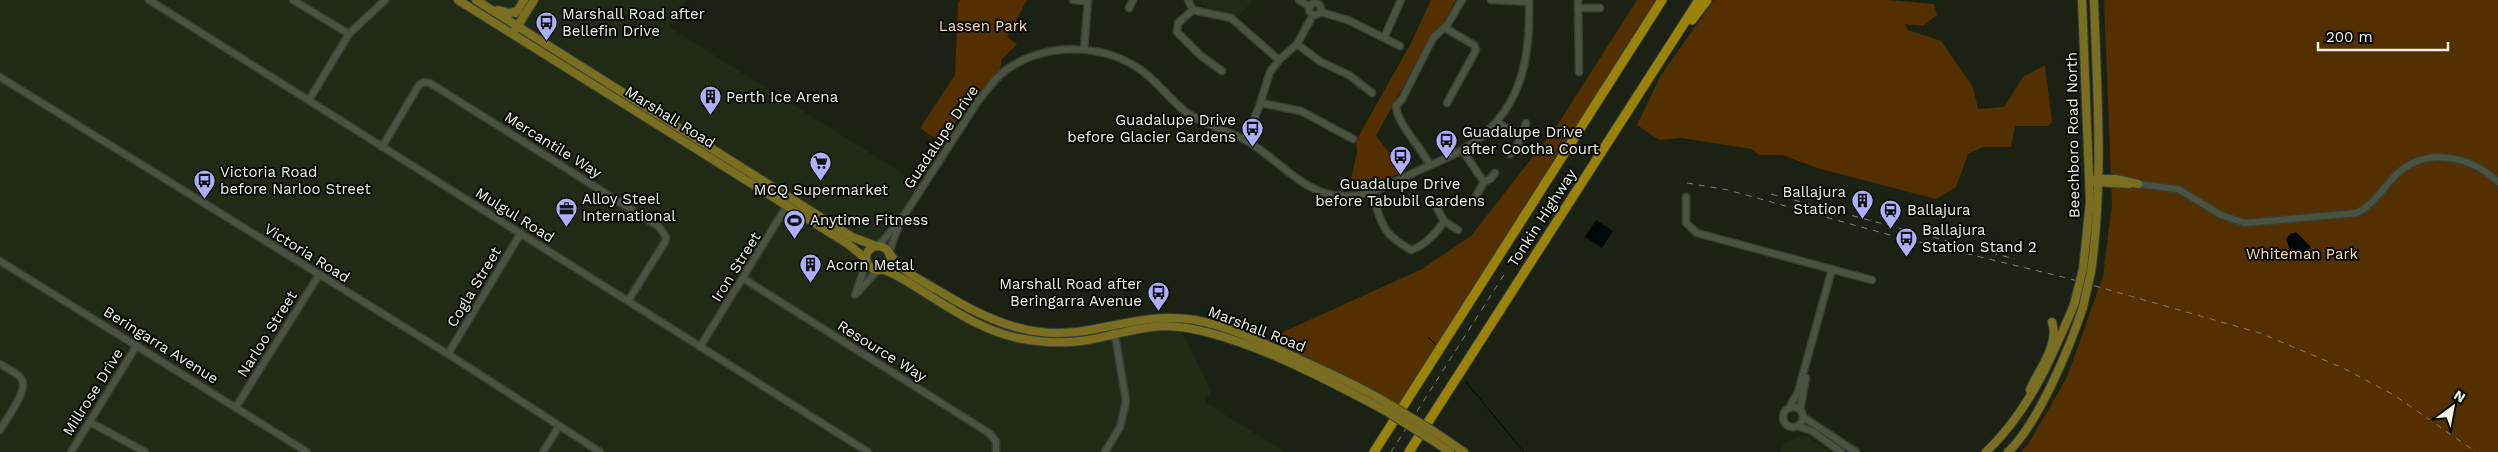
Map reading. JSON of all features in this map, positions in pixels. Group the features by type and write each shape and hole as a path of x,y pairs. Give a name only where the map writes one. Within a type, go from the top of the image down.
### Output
{"highway":[{"name":"Tonkin Highway","path":"1374,452 1662,0"},
{"name":"Tonkin Highway","path":"1410,451 1699,0"},
{"path":"1651,74 1707,0"}],"main road":[{"name":"Marshall Road","path":"458,0 848,244 866,260"},
{"name":"Marshall Road","path":"476,0 852,237 877,246"},
{"path":"482,0 504,13 518,11"},
{"path":"513,34 518,11 524,0"},
{"path":"506,30 529,8 534,0"},
{"path":"2084,0 2089,0"},
{"name":"Beechboro Road North","path":"1986,452 2015,419 2034,392 2057,348 2074,305 2083,269 2090,215 2084,0"},
{"name":"Beechboro Road North","path":"2008,452 2025,431 2072,339 2083,307 2091,272 2099,208 2094,0"},
{"path":"529,8 527,29 530,35"},
{"path":"2099,150 2106,172 2118,182"},
{"path":"2090,180 2138,184"},
{"path":"2099,208 2103,194 2118,182"},
{"path":"877,246 889,253 888,265 879,270 870,267 866,260 868,250 877,246"},
{"name":"Marshall Road","path":"889,253 905,270 968,309 1010,327 1056,333 1079,332 1163,317 1191,319 1217,326 1308,363 1464,452"},
{"name":"Marshall Road","path":"879,270 900,277 974,322 1008,336 1056,342 1086,340 1163,326 1194,329 1215,334 1387,407"},
{"path":"2015,419 2051,348 2054,333 2052,322"},
{"name":"Marshall Road","path":"1431,434 1450,452"}],"street":[{"name":"Mulgul Road","path":"149,0 868,452"},
{"path":"293,0 349,34"},
{"path":"309,100 349,34 385,0"},
{"path":"1073,0 1088,0 1084,49"},
{"path":"1129,8 1133,0"},
{"path":"1188,0 1193,10"},
{"path":"1299,0 1310,7 1313,15"},
{"path":"1384,38 1401,0"},
{"path":"1430,165 1421,147 1396,116 1396,106 1402,100 1433,38 1445,28 1462,0"},
{"path":"1491,0 1529,1"},
{"path":"1578,0 1579,72"},
{"name":"Guadalupe Drive","path":"877,246 901,220 978,101 993,82 1006,70 1030,57 1054,51 1084,49 1112,55 1130,63 1147,74 1177,105 1196,119 1245,140 1305,183 1324,193 1344,197 1372,194 1462,150 1497,122 1513,99 1526,64 1530,42 1529,1"},
{"path":"1310,7 1312,4 1319,2 1321,6 1320,12"},
{"path":"1578,8 1600,8"},
{"path":"1193,10 1231,18 1279,60"},
{"path":"1193,10 1178,23 1177,32 1200,55 1222,71"},
{"path":"1245,140 1261,104 1266,80 1279,60 1297,44 1313,15 1320,12 1348,20 1400,46"},
{"path":"1445,28 1474,45 1476,50 1448,103"},
{"path":"1297,44 1321,62 1349,75 1372,93"},
{"name":"Victoria Road","path":"0,77 448,354 600,452"},
{"name":"Mercantile Way","path":"382,147 419,86 424,82 430,83 584,179 659,227 666,237 665,242 628,301"},
{"path":"1261,104 1301,110 1353,139"},
{"path":"1497,122 1520,137"},
{"path":"1510,154 1526,123"},
{"path":"1462,150 1484,182"},
{"path":"2138,184 2178,189 2229,219 2254,224 2357,213 2367,208 2397,175 2420,161 2437,157 2452,158 2472,163 2498,182"},
{"path":"1476,196 1484,182 1490,179 1495,172"},
{"path":"1372,194 1385,231 1392,239 1411,250 1418,248 1444,222"},
{"path":"1686,197 1686,223 1697,233 1872,280"},
{"name":"Iron Street","path":"700,347 792,199"},
{"path":"1437,208 1444,222 1458,230"},
{"name":"Guadalupe Drive","path":"889,253 901,220"},
{"name":"Cogla Street","path":"448,354 521,233"},
{"path":"866,260 855,295 879,270"},
{"name":"Beringarra Avenue","path":"1,263 137,345 307,452"},
{"path":"1834,270 1798,392 1785,412 1784,421 1788,425 1812,431 1841,452"},
{"path":"1797,426 1802,423 1802,394 1834,270"},
{"name":"Narloo Street","path":"236,407 319,274"},
{"name":"Resource Way","path":"744,279 989,433 996,441 996,452"},
{"path":"1105,452 1120,427 1126,401 1113,325"},
{"name":"Millrose Drive","path":"71,452 137,345"},
{"path":"0,364 19,376 24,382 24,390 0,430"},
{"path":"1789,408 1802,414 1856,452"},
{"path":"90,422 145,452"},
{"path":"543,452 559,426"}],"shaded area":[{"path":"0,0 687,0 669,27 918,183 907,203 913,207 898,233 894,248 905,265 994,318 1032,328 1049,330 1077,328 1156,314 1185,315 1183,334 1211,391 1205,402 1285,452 0,452"},
{"path":"1196,0 1253,0 1236,19 1207,8"},
{"path":"1596,220 1613,231 1602,248 1585,237"},
{"path":"2296,232 2311,247 2300,259 2291,253 2286,239 2290,234"},
{"path":"1804,435 1832,452 1779,452 1786,442"}],"green space":[{"name":"Lassen Park","path":"960,0 1027,0 1007,37 1017,44 1002,59 999,73 974,95 942,143 920,128 955,75 958,4"},
{"path":"1431,0 1456,0 1442,25 1432,33 1376,136 1404,172 1356,191 1348,191 1357,153 1356,141 1411,43"},
{"path":"1637,0 1658,0 1400,411 1261,342 1422,269 1471,236 1556,127"},
{"path":"1714,0 1889,0 1934,4 1937,15 1923,26 1905,24 1908,30 1941,41 1973,87 1978,109 2004,107 2023,77 2045,65 2052,122 2048,126 2015,126 2011,147 1983,147 1968,154 1956,187 1936,199 1817,168 1783,155 1759,155 1752,149 1681,138 1659,140 1637,125 1661,75"},
{"name":"Whiteman Park","path":"2104,0 2498,0 2498,452 2021,452 2029,443 2067,377 2103,276 2112,204"}],"waterway":[{"path":"1428,337 1436,345"},
{"path":"1466,382 1524,452"}],"railway":[{"path":"1687,183 1728,190 1890,235 2067,278 2260,333 2341,367 2394,395 2476,452"},
{"path":"1771,194 2015,259"},
{"path":"1391,452 1507,270"}],"place":[{"name":"Marshall Road after Bellefin Drive","path":"546,42"},
{"name":"Perth Ice Arena","path":"710,116"},
{"name":"Guadalupe Drive before Glacier Gardens","path":"1252,148"},
{"name":"Guadalupe Drive after Cootha Court","path":"1446,160"},
{"name":"Guadalupe Drive before Tabubil Gardens","path":"1400,175"},
{"name":"MCQ Supermarket","path":"821,181"},
{"name":"Victoria Road before Narloo Street","path":"204,200"},
{"name":"Ballajura Station","path":"1862,220"},
{"name":"Alloy Steel International","path":"566,227"},
{"name":"Ballajura","path":"1891,229"},
{"name":"Anytime Fitness","path":"794,239"},
{"name":"Ballajura Station Stand 2","path":"1906,258"},
{"name":"Acorn Metal","path":"810,284"},
{"name":"Marshall Road after Beringarra Avenue","path":"1158,312"}]}
